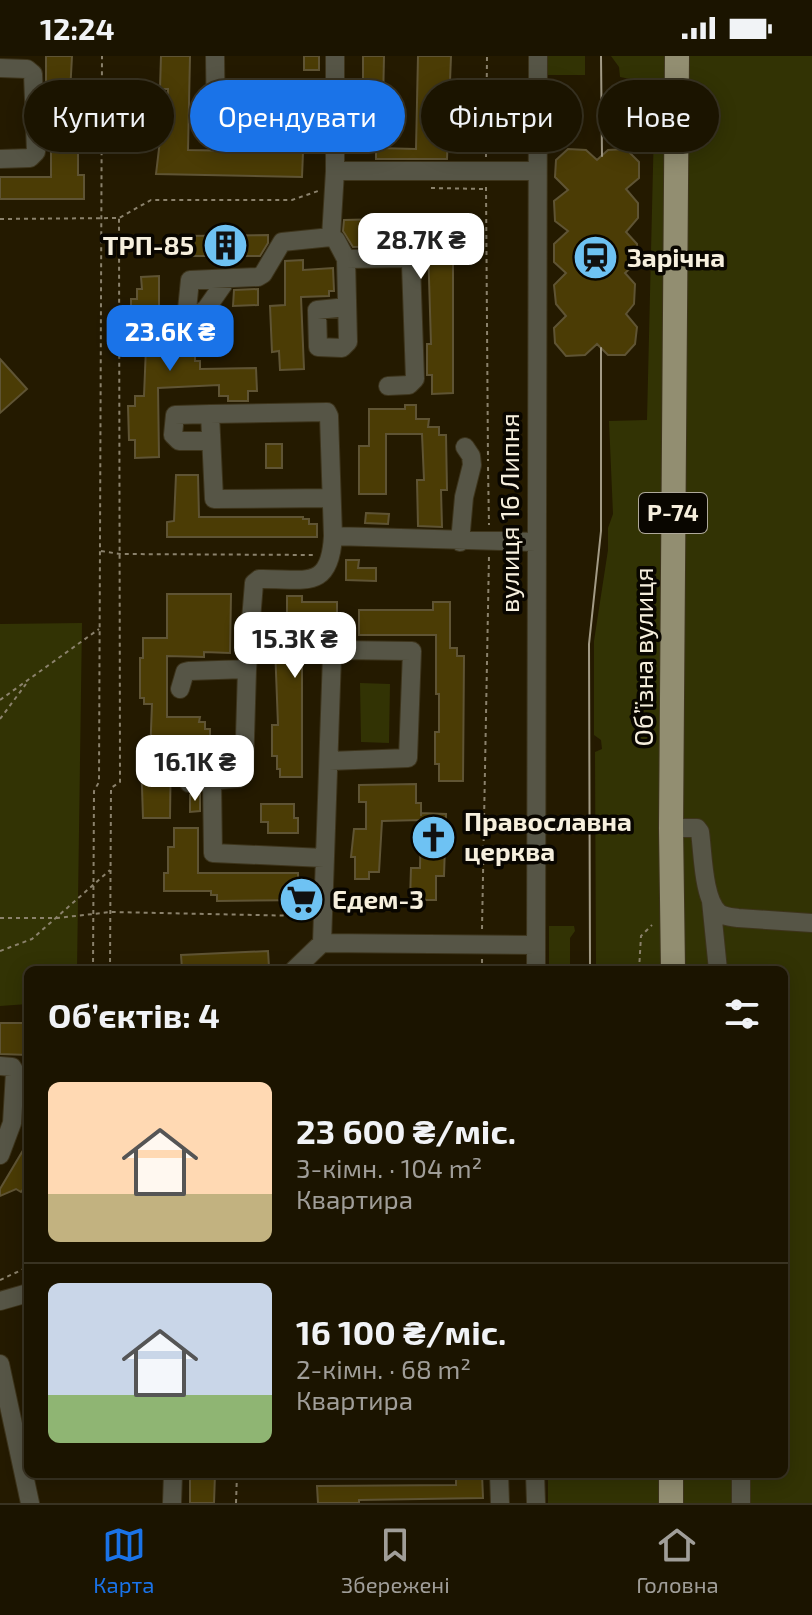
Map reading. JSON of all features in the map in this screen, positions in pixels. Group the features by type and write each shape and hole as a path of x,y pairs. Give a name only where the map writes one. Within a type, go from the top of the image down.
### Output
{"main road":[{"name":"Обʼїзна вулиця","path":"673,966 671,828 677,56"},
{"path":"671,1478 671,1503"}],"street":[{"path":"215,56 215,80"},
{"path":"335,56 335,80"},
{"name":"вулиця 16 Липня","path":"536,966 538,56"},
{"path":"0,68 31,70 36,152 30,158 0,159"},
{"path":"331,237 335,152"},
{"path":"334,178 486,170 537,171"},
{"path":"227,279 261,276 282,242 331,237 336,240 346,259 347,307"},
{"path":"346,259 406,258 411,264 415,379 409,385 388,386"},
{"path":"189,783 239,778 244,772 247,669 254,583 259,579 318,578 326,572 332,556 327,412 175,415 173,435 179,441 211,441"},
{"path":"210,414 214,499 331,498"},
{"path":"460,542 464,497 472,465 465,447"},
{"path":"333,536 536,542"},
{"path":"298,966 322,943 324,858 334,652 412,651 408,758 329,761"},
{"path":"180,689 185,672 247,669"},
{"path":"537,726 556,728"},
{"path":"212,781 213,853 324,858"},
{"path":"671,828 697,828 700,832 718,966"},
{"path":"710,898 717,911 725,917 812,923"},
{"path":"322,943 536,945"},
{"path":"0,1066 12,1067 15,1072 6,1108 12,1123 0,1155"},
{"path":"0,1301 24,1294"},
{"path":"0,1364 20,1410 24,1447"},
{"path":"27,1478 30,1503"},
{"path":"172,1503 173,1478"},
{"path":"499,1478 500,1503"},
{"path":"535,1478 536,1503"},
{"path":"741,1478 741,1503"}],"path":[{"path":"93,966 94,791 99,782 102,56"},
{"path":"482,966 489,542 487,56"},
{"path":"0,219 119,218 151,200 292,200 334,178"},
{"path":"425,188 486,189"},
{"path":"110,966 111,788 120,782 119,218"},
{"path":"100,551 120,554 332,556"},
{"path":"0,700 100,628"},
{"path":"0,719 29,680"},
{"path":"0,951 32,939 111,869"},
{"path":"0,918 57,918 111,912 323,916"},
{"path":"639,966 641,936 650,925 673,923"},
{"path":"0,1280 24,1269"},
{"path":"236,1503 237,1478"}],"shaded area":[{"path":"538,56 585,56 585,75 538,75"},
{"path":"611,56 812,56 812,1503 548,1503 548,1478 788,1478 788,966 596,966 595,752 602,749 601,740 594,735 594,641 608,550 608,528 613,514 609,421 647,420 653,152 719,152 719,80 635,80 620,77 619,67"},
{"path":"82,623 77,966 24,966 24,1004 0,1006 0,624"},
{"path":"360,683 390,684 389,743 361,742"},
{"path":"549,926 574,926 575,931 570,938 570,966 549,966"}],"building":[{"path":"46,56 72,56 71,80 46,80"},
{"path":"161,56 190,56 190,152 303,152 302,177 156,174 159,152 174,152 174,80 160,80"},
{"path":"304,56 319,56 319,70 304,70"},
{"path":"363,56 384,56 383,80 363,80"},
{"path":"418,56 451,56 450,80 421,80 421,152 447,152 447,159 376,159 376,152 416,149"},
{"path":"582,150 597,160 606,152 629,152 639,162 639,178 626,189 638,203 638,218 626,232 637,244 638,261 625,273 635,284 634,304 626,314 637,327 635,344 625,355 608,355 597,344 585,355 566,356 555,343 554,328 566,316 556,304 554,285 566,273 554,262 554,244 568,231 555,221 554,201 568,190 555,177 556,160 565,152"},
{"path":"51,152 78,152 78,175 84,175 84,199 0,199 0,177 51,177"},
{"path":"424,214 443,214 443,259 453,259 453,393 432,394 432,375 427,375 427,344 431,344 428,245 353,247 343,231 344,220 424,218"},
{"name":"ТРП-85","path":"268,235 268,243 260,256 182,256 182,236"},
{"path":"303,260 303,270 333,268 334,291 329,291 329,296 301,297 304,369 280,370 279,351 272,352 270,306 285,305 285,261"},
{"path":"159,276 159,356 195,356 195,361 200,361 200,369 256,368 257,391 248,391 248,401 228,401 228,396 219,396 219,385 158,388 159,457 135,458 135,440 129,440 128,406 135,406 135,396 144,396 146,347 138,347 138,337 131,338 131,299 137,299 137,289 142,289 141,277"},
{"path":"258,289 258,305 233,306 234,290"},
{"path":"0,359 27,389 0,413"},
{"path":"405,405 416,405 416,419 429,419 428,427 439,427 439,435 446,435 447,490 441,490 442,527 418,526 417,480 424,480 422,434 386,434 386,494 359,494 359,446 369,446 369,409 405,409"},
{"path":"266,444 282,444 282,468 266,468"},
{"path":"176,475 198,475 199,517 303,517 309,519 309,524 317,524 317,537 167,537 167,522 174,521"},
{"path":"366,513 389,514 388,524 365,523"},
{"path":"346,560 359,560 358,568 376,568 376,581 346,580"},
{"path":"167,594 231,594 230,653 204,652 204,657 167,656 167,717 200,717 199,722 205,722 205,729 210,729 210,743 171,742 170,818 143,818 141,756 150,756 152,704 144,704 144,698 140,698 140,658 143,658 143,638 167,638"},
{"path":"287,596 302,596 302,602 337,602 337,627 329,627 329,632 302,632 302,777 280,777 277,756 272,756 272,725 278,725 275,646 278,646 278,641 287,640"},
{"path":"433,602 450,602 450,648 457,648 457,656 464,656 463,781 439,781 439,764 435,764 435,732 439,732 436,635 359,635 359,610 433,610"},
{"path":"416,784 416,803 421,803 421,813 446,814 444,876 436,876 436,900 410,900 411,868 420,868 421,820 382,821 379,872 369,872 369,879 355,879 355,857 351,857 354,829 366,829 366,802 359,802 359,785"},
{"path":"200,794 200,811 190,812 190,795"},
{"path":"261,804 294,804 298,833 268,833 268,822 261,822"},
{"path":"174,828 198,828 198,873 298,873 298,878 305,878 305,887 312,887 312,900 217,901 217,895 211,895 211,891 164,891 168,847 174,847"},
{"path":"268,951 269,966 182,966 181,955"},
{"path":"0,1023 24,1023 24,1055 0,1054"},
{"path":"24,1149 24,1188 21,1192 16,1189 0,1196 0,1189"},
{"path":"190,1478 215,1478 214,1503 190,1503"},
{"path":"456,1478 482,1478 483,1498 318,1503 317,1486 456,1485"}],"tram line":[{"path":"601,56 602,156"},
{"path":"590,966 589,644 601,531 601,348"}],"place":[{"name":"ТРП-85","path":"225,246"},
{"name":"Зарічна","path":"596,258"},
{"name":"Православна церква","path":"433,837"},
{"name":"Едем-3","path":"301,900"}]}
